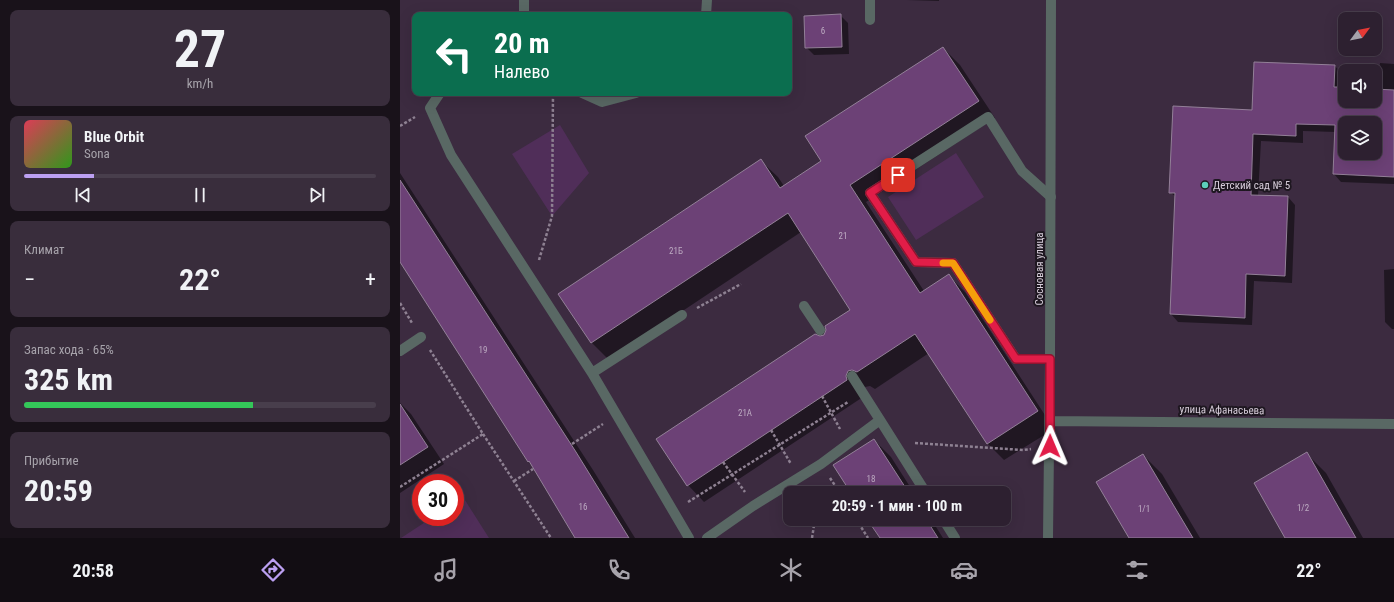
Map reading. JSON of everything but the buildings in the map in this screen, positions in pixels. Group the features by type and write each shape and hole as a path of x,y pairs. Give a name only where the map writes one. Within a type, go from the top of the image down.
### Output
{"street":[{"path":"523,12 524,0"},
{"path":"706,12 707,0"},
{"path":"870,0 870,20"},
{"name":"Сосновая улица","path":"1048,538 1050,446 1051,0"},
{"path":"438,96 430,108 451,155 592,373 689,538"},
{"path":"589,96 602,102 625,96"},
{"path":"1050,359 1016,359 953,263 916,262 870,193 988,117 1022,171 1051,197"},
{"path":"804,306 820,330"},
{"path":"592,373 682,316"},
{"path":"400,351 422,337"},
{"path":"852,376 922,486"},
{"path":"707,538 754,506 821,464 880,420"},
{"name":"улица Афанасьева","path":"1050,421 1394,424"},
{"path":"947,526 955,538"}],"path":[{"path":"533,281 552,216 553,96"},
{"path":"682,316 742,284"},
{"path":"400,303 551,538"},
{"path":"673,511 862,393"},
{"path":"822,396 840,428"},
{"path":"572,444 617,415"},
{"path":"771,430 789,460"},
{"path":"400,487 483,434"},
{"path":"894,442 1023,450 1050,446"},
{"path":"723,462 745,492"},
{"path":"514,481 533,469"},
{"path":"812,538 813,526"},
{"path":"860,526 868,538"}],"shaded area":[{"path":"560,125 589,173 552,216 512,154"},
{"path":"956,153 984,197 916,240 888,197"},
{"path":"464,499 489,538 401,538 419,526 464,526"}],"slow traffic":[{"path":"943,263 953,263 990,320"}],"place":[{"name":"Детский сад № 5","path":"1205,185"}],"route":[{"path":"898,175 870,193 916,262 953,263 1016,359 1050,359 1050,446"}]}
